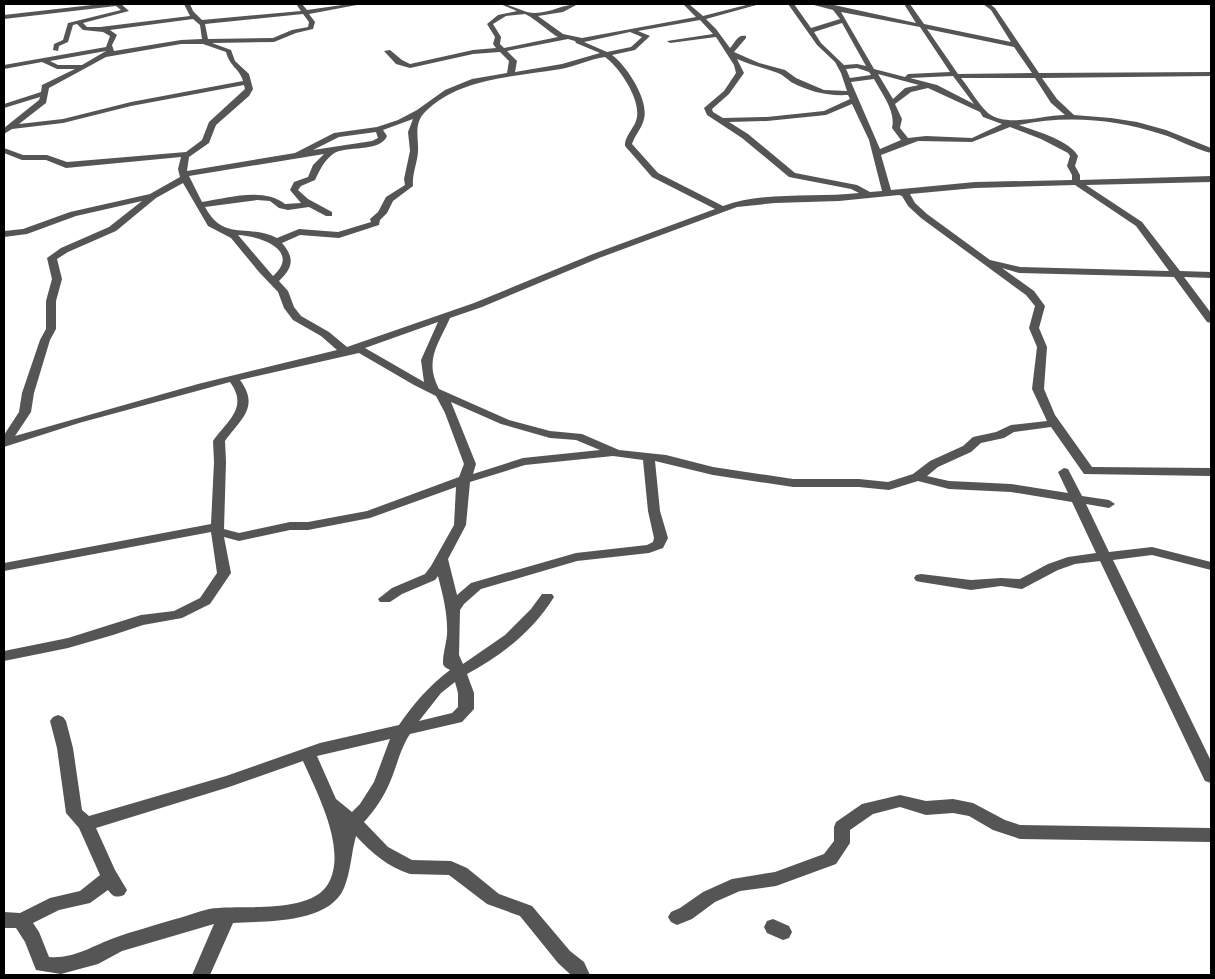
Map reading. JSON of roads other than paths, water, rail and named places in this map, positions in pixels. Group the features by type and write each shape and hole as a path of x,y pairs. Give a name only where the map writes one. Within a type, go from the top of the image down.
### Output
{"street":[{"path":"4,17 116,4 126,11 70,24 66,41 56,45 56,50"},
{"path":"187,4 190,12 198,19 205,41 210,45 229,51 232,62 244,72 249,89 246,94 212,124 206,141 187,154 182,169 185,176 199,205 211,224 234,236 283,291 289,308 297,318 325,334 345,352"},
{"path":"4,67 181,42 274,40 294,31 311,28 312,22 299,4"},
{"path":"78,22 84,29 100,29 198,19 306,12 359,4"},
{"path":"503,4 531,14 542,24 569,39 611,56 626,71 634,84 641,116 639,126 628,144 655,175 721,209"},
{"path":"511,74 514,64 496,44 498,37 492,29 491,23 504,15 561,11 575,4"},
{"path":"686,4 703,18 718,35 738,65 740,73 732,87 722,95 716,104 708,108 708,111 723,120 792,175 854,187 868,195"},
{"path":"388,51 399,62 410,66 473,52 503,50 569,39 591,39 630,30 703,18 757,4"},
{"path":"790,4 819,44 840,65 848,80 852,96 873,140 886,193"},
{"path":"812,4 834,6 1019,48"},
{"path":"907,4 956,76 984,112 991,118 1044,137 1071,151 1074,156 1071,166 1076,174 1076,182"},
{"path":"986,4 993,10 1054,101 1073,118"},
{"path":"834,6 844,20 891,103 898,119 896,128 906,141"},
{"path":"886,19 914,13"},
{"path":"823,27 844,20"},
{"path":"808,28 823,27 849,30"},
{"path":"7,129 43,101 45,87 108,51 114,35 100,29"},
{"path":"299,154 337,135 378,129 401,122 420,112 448,92 483,79 563,66 611,56 635,48 647,36 630,30"},
{"path":"670,42 718,35"},
{"path":"728,52 735,48 737,42 744,37"},
{"path":"728,52 756,65 782,72 793,80 822,92 852,96"},
{"path":"43,60 66,68 82,67"},
{"path":"840,65 856,66 873,74 927,85 942,90 984,112"},
{"path":"848,80 873,74"},
{"path":"892,77 1211,74"},
{"path":"891,103 899,99 908,90 956,76"},
{"path":"7,129 62,121 131,104 248,82"},
{"path":"4,106 44,93"},
{"path":"723,120 767,119 826,113 852,96"},
{"path":"276,242 300,232 339,235 376,223 375,219 382,213 389,199 409,186 409,174 414,151 412,132 420,112"},
{"path":"876,154 906,141 934,138 970,141 1008,125 1039,119 1073,118 1114,121 1160,130 1184,138 1211,151"},
{"path":"4,443 25,412 28,393 45,340 51,329 51,301 57,279 52,258 61,252 107,232 128,218 153,196 185,176 299,154 370,144 381,141 383,136 378,129"},
{"path":"328,214 297,196 294,190 295,186 312,178 316,165 333,149"},
{"path":"4,150 22,157 47,158 66,165 187,154"},
{"path":"345,352 445,318 596,256 721,209 742,204 775,200 902,193 975,185 1211,179"},
{"path":"1076,182 1139,224 1211,320"},
{"path":"902,193 905,193 911,204 924,216 982,260 1030,293 1040,306 1034,328 1042,347 1038,389 1049,415 1088,471 1211,472"},
{"path":"5,234 24,232 73,214 153,196"},
{"path":"199,205 257,197 273,198 282,206 288,207 312,204"},
{"path":"225,232 259,234 276,242 288,262 286,270 273,281"},
{"path":"982,260 1019,270 1211,276"},
{"path":"386,599 397,591 430,577 442,560 460,525 464,480 470,464 451,413 427,376 425,367 426,360 445,318"},
{"path":"4,443 74,421 233,378 357,349 362,350 385,365 438,393 467,404 499,420 543,432 578,437 617,453"},
{"path":"4,656 68,643 108,632 141,620 177,615 205,601 224,573 217,529 218,488 221,467 219,442 238,418 243,402 242,392 233,378"},
{"path":"4,567 217,529 239,538 290,526 308,526 370,514 464,480 502,470 523,462 588,454 617,453 650,457 713,472 793,484 859,483 885,486 917,477 934,464 967,449 977,440 1000,435 1011,429 1055,423"},
{"path":"453,611 458,601 476,586 576,558 649,549 658,545 661,538 650,484 650,457"},
{"path":"1064,472 1211,777"},
{"path":"917,477 949,485 1011,488 1109,504"},
{"path":"921,578 971,585 1001,582 1022,584 1064,563 1104,556 1152,551 1211,566"},
{"path":"86,824 229,780 320,749 457,718 466,709 466,693 452,677 453,611 442,575 442,560"},
{"path":"58,721 65,748 74,813 86,824 114,883 84,898 56,903 12,921 33,938 44,964 61,966 92,958 117,945 209,917 290,912 323,902 334,889 341,873 343,854 353,822 366,809 382,783 395,744 422,704 452,677 478,662 510,639 536,612 547,596"},
{"path":"308,754 330,804 343,854"},
{"path":"677,918 686,914 709,897 738,884 776,880 830,858 842,843 842,827 868,809 900,801 926,808 953,806 973,810 1000,825 1020,832 1211,835"},
{"path":"330,804 353,822 382,852 410,867 451,868 462,873 484,893 526,911 564,957 577,968 581,975"},
{"path":"201,975 227,916"}]}
